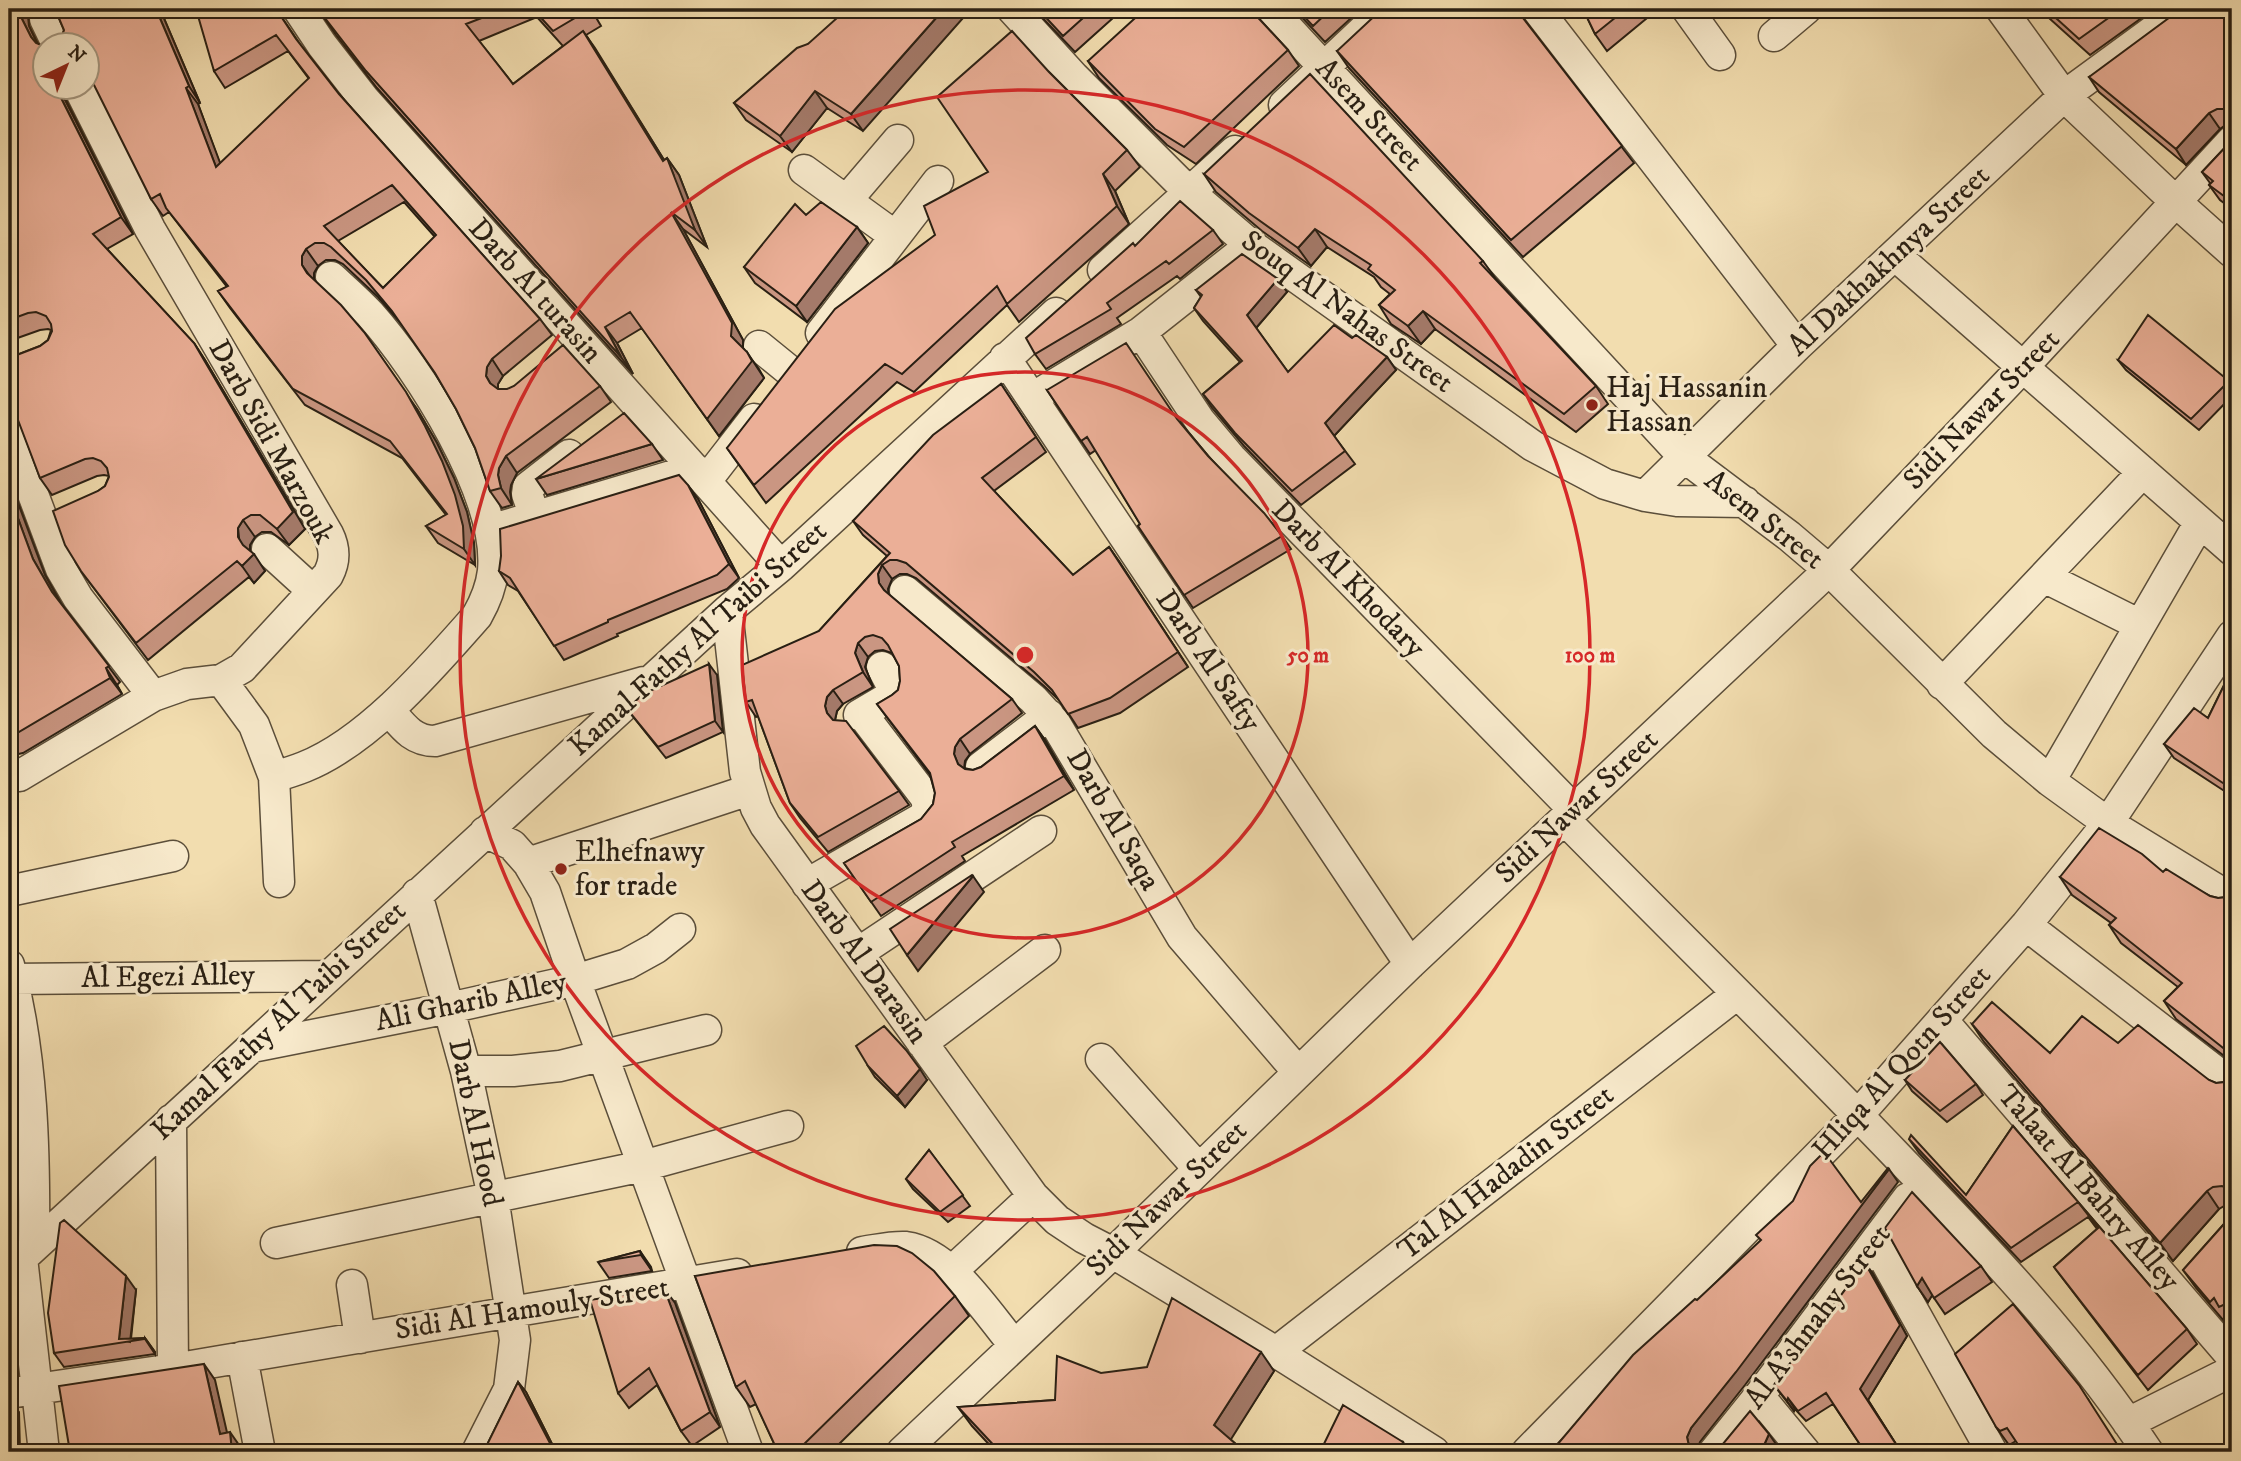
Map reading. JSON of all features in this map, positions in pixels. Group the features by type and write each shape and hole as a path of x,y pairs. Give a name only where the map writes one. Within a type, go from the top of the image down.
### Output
{"street":[{"path":"47,9 45,19 51,32"},
{"name":"Darb Al turasin","path":"298,9 364,99 567,346 616,421 700,475 781,566"},
{"name":"Souq Al Nahas Street","path":"1012,9 1083,68 1190,193 1251,245 1533,446 1605,484 1645,496 1677,501 1745,502"},
{"name":"Asem Street","path":"1270,9 1684,457 1789,536 1829,570 1994,734 2050,781 2108,823 2232,899"},
{"name":"Kamal Fathy Al Taibi Street","path":"22,1257 651,680 781,566 1005,358 1190,193 1386,9"},
{"path":"1537,9 1797,346"},
{"path":"1688,9 1720,55"},
{"path":"1774,36 1807,9"},
{"path":"2001,9 2064,96 2232,252"},
{"name":"Al Dakhakhnya Street","path":"1645,496 1797,346 2064,96 2183,9"},
{"name":"Darb Sidi Marzouk","path":"12,775 153,696 187,684 221,680 242,668 313,592 333,565 333,544 150,229 86,102"},
{"path":"846,201 898,140"},
{"name":"Sidi Nawar Street","path":"902,1452 1113,1253 1410,964 1829,570 2232,142"},
{"path":"804,170 895,236"},
{"path":"490,530 700,475 792,372 939,181"},
{"path":"1032,398 1141,332 1251,245"},
{"path":"1896,256 2232,550"},
{"path":"274,777 305,767 337,750 389,710 471,623 486,601 494,568 490,530 474,482 454,436 430,393 370,313 331,276"},
{"name":"Darb Al Khodary","path":"1141,332 1193,411 1231,458 1737,994 1858,1115 1994,1258 2038,1308 2148,1452"},
{"path":"759,346 792,372"},
{"name":"Darb Al Safty","path":"1005,358 1410,964"},
{"path":"535,517 527,494 528,487 616,421"},
{"path":"9,430 54,514 54,555 69,584 153,696"},
{"path":"1942,684 2143,472"},
{"path":"2050,781 2200,522"},
{"path":"267,549 313,592"},
{"path":"2044,577 2140,625"},
{"name":"Darb Al Saqa","path":"905,591 1033,699 1049,716 1182,937 1298,1072"},
{"name":"Darb Al Darasin","path":"727,611 745,772 749,790 765,825 1033,1196 1057,1220 1084,1238 1276,1352 1434,1452"},
{"name":"Hliqa Al Qotn Street","path":"1527,1452 1858,1115 2026,925 2108,823 2232,636"},
{"path":"807,884 922,818 928,809 926,798 857,716 892,695 893,688 882,667"},
{"path":"221,680 254,725 274,777 279,882"},
{"path":"389,710 414,736 420,740 435,741 651,680"},
{"path":"981,766 1049,716"},
{"path":"528,863 749,790"},
{"path":"858,953 1041,831"},
{"path":"485,832 512,845 528,863 545,892 748,1452"},
{"path":"9,891 173,856"},
{"name":"Darb Al Hood","path":"417,894 466,1071 493,1197 516,1340 509,1389 477,1452"},
{"path":"2026,925 2232,1084"},
{"name":"Ali Gharib Alley","path":"251,1047 575,980 626,964 656,948 680,929"},
{"path":"922,1044 1045,950"},
{"path":"10,974 24,1043 32,1110 35,1177 22,1257 22,1391 44,1452"},
{"name":"Al Egezi Alley","path":"10,974 327,976"},
{"name":"Tal Al Hadadin Street","path":"1276,1352 1737,994"},
{"name":"Talaat Al Bahry Alley","path":"1943,1021 2182,1277 2232,1357"},
{"path":"466,1071 548,1068 706,1030"},
{"path":"1101,1059 1198,1168"},
{"path":"171,1120 173,1368"},
{"path":"276,1243 643,1166 788,1126"},
{"name":"Al A'shnahy Street","path":"1714,1452 1921,1181"},
{"path":"952,1271 1033,1196"},
{"path":"1875,1242 1992,1452"},
{"path":"832,1258 905,1247 939,1259 1014,1345"},
{"name":"Sidi Al Hamouly Street","path":"22,1391 360,1338 765,1269"},
{"path":"352,1285 360,1338"},
{"path":"242,1357 260,1452"},
{"path":"2128,1423 2232,1371"},
{"path":"1759,1396 1805,1452"}],"building":[{"path":"9,9 17,9 32,38 32,102 63,102 121,217 93,234 194,343 293,512 277,529 260,515 251,515 243,520 238,528 238,537 254,554 242,566 237,561 136,643 81,571 65,545 53,511 105,486 109,477 107,468 101,461 85,459 40,478 9,400 9,358 48,340 52,331 51,324 46,316 36,312 9,320"},
{"path":"55,9 156,9 189,86 186,88 216,167 309,78 276,35 214,71 196,9 276,9 339,94 540,319 492,359 486,376 490,383 498,389 514,386 563,345 600,386 506,456 499,468 501,488 490,491 475,448 456,409 435,373 392,311 366,280 331,247 324,243 315,243 306,249 302,256 302,265 307,273 341,305 364,332 406,392 425,426 455,495 463,526 464,549 426,526 447,514 390,441 293,389 218,291 228,286 166,208 160,194 151,199 102,101 102,32 63,32","holes":["392,185 436,235 383,288 324,226"]},
{"path":"318,9 505,9 466,24 513,84 583,31 663,161 667,158 695,230 671,212 732,323 731,336 752,361 707,419 630,312 605,327 621,357 366,71"},
{"path":"533,9 590,9 553,31"},
{"path":"847,9 944,9 851,114 815,91 780,136 734,103 797,48 808,44"},
{"path":"1038,9 1093,9 1063,36"},
{"path":"1145,9 1250,9 1288,50 1184,147 1155,129 1088,61"},
{"path":"1297,9 1331,9 1313,26"},
{"path":"1382,9 1516,9 1622,146 1511,240 1337,51"},
{"path":"1583,9 1626,9 1595,34"},
{"path":"2046,9 2121,9 2079,39"},
{"path":"2181,9 2232,9 2232,112 2217,109 2209,113 2176,149 2089,77"},
{"path":"1012,31 1127,150 1103,174 1117,206 1007,304 997,286 902,374 885,364 754,485 727,448 835,309 935,235 924,206 988,172 937,97"},
{"path":"1310,74 1483,261 1480,263 1596,386 1564,414 1423,311 1408,326 1379,305 1395,290 1368,269 1371,265 1315,229 1298,248 1249,213 1204,174"},
{"path":"2232,140 2232,202 2209,185 2213,181 2202,172"},
{"path":"1180,201 1213,230 1169,264 1166,261 1107,303 1111,309 1035,354 1026,338 1133,243 1135,246"},
{"path":"821,202 857,227 796,306 744,267 795,204 806,215"},
{"path":"1242,254 1278,279 1247,315 1288,372 1334,325 1352,338 1356,335 1387,357 1325,423 1345,451 1292,491 1235,433 1203,394 1242,361 1194,308 1202,295 1196,290"},
{"path":"2148,315 2229,381 2191,419 2118,360"},
{"path":"1126,343 1177,419 1282,536 1184,595 1138,526 1140,524 1087,437 1081,441 1047,390"},
{"path":"1001,384 1036,437 982,478 1073,575 1109,547 1178,652 1110,698 1068,714 1052,690 1034,672 906,563 890,560 882,565 878,574 879,583 884,590 1012,699 960,739 954,754 958,764 965,769 981,767 1035,726 1064,776 952,842 955,847 871,902 844,863 921,819 933,804 935,793 930,773 877,704 898,690 900,681 899,666 888,645 882,638 873,635 858,643 855,653 863,672 833,690 827,697 825,706 833,720 846,721 899,791 818,837 790,803 752,700 746,702 742,665 819,631 890,553 853,521 933,435"},
{"path":"624,413 652,444 536,479"},
{"path":"679,475 688,485 729,564 717,575 608,620 554,646 510,578 499,571 500,529"},
{"path":"9,494 33,559 52,592 109,666 106,668 110,678 9,737"},
{"path":"709,664 715,721 658,747 627,709 643,694"},
{"path":"2232,669 2232,789 2164,744 2194,708 2208,718"},
{"path":"2099,828 2142,854 2163,872 2166,869 2210,896 2227,897 2232,892 2232,1055 2164,1001 2182,983 2109,925 2116,918 2060,877"},
{"path":"973,876 907,955 890,929"},
{"path":"1992,1002 2050,1053 2082,1016 2118,1043 2138,1025 2209,1080 2216,1083 2225,1082 2232,1077 2232,1192 2222,1186 2207,1191 2160,1243 1972,1024"},
{"path":"884,1026 920,1069 897,1096 868,1066 856,1046"},
{"path":"1940,1042 1976,1084 1940,1111 1905,1080"},
{"path":"2013,1126 2187,1329 2138,1375 2054,1267 2098,1228 2078,1202 2011,1248 1909,1139 1911,1135 1966,1195"},
{"path":"929,1150 963,1195 940,1212 906,1179"},
{"path":"1824,1152 1861,1202 1889,1169 1691,1428 1687,1437 1694,1452 1673,1452 1668,1449 1666,1452 1551,1452 1633,1355 1761,1240 1756,1235 1793,1201 1810,1166"},
{"path":"1912,1192 1981,1266 1934,1298 1922,1278 1917,1286 1885,1228"},
{"path":"2232,1215 2232,1301 2219,1307 2214,1298 2210,1302 2183,1270"},
{"path":"64,1220 126,1276 119,1339 145,1339 54,1353 48,1313 60,1223"},
{"path":"874,1245 897,1246 912,1253 934,1271 955,1296 796,1452 778,1452 745,1381 736,1387 695,1276"},
{"path":"640,1251 641,1255 598,1262"},
{"path":"1865,1263 1900,1325 1860,1389 1901,1452 1865,1452 1826,1393 1798,1411 1774,1385"},
{"path":"664,1288 710,1412 681,1431 649,1368 618,1393 590,1300"},
{"path":"1172,1298 1261,1352 1214,1425 1245,1452 1000,1452 958,1407 1055,1400 1057,1356 1101,1373 1147,1367"},
{"path":"2013,1304 2079,1385 2122,1452 2023,1452 2007,1428 2000,1431 1996,1427 1955,1354"},
{"path":"204,1364 220,1434 230,1432 232,1452 70,1452 59,1386"},
{"path":"518,1382 552,1447 545,1452 482,1452 485,1449"},
{"path":"1343,1405 1403,1442 1398,1452 1320,1452"},
{"path":"1750,1411 1769,1434 1761,1452 1715,1452 1718,1450"}],"place":[{"name":"Haj Hassanin Hassan","path":"1592,405"},
{"name":"Elhefnawy for trade","path":"561,869"}]}
